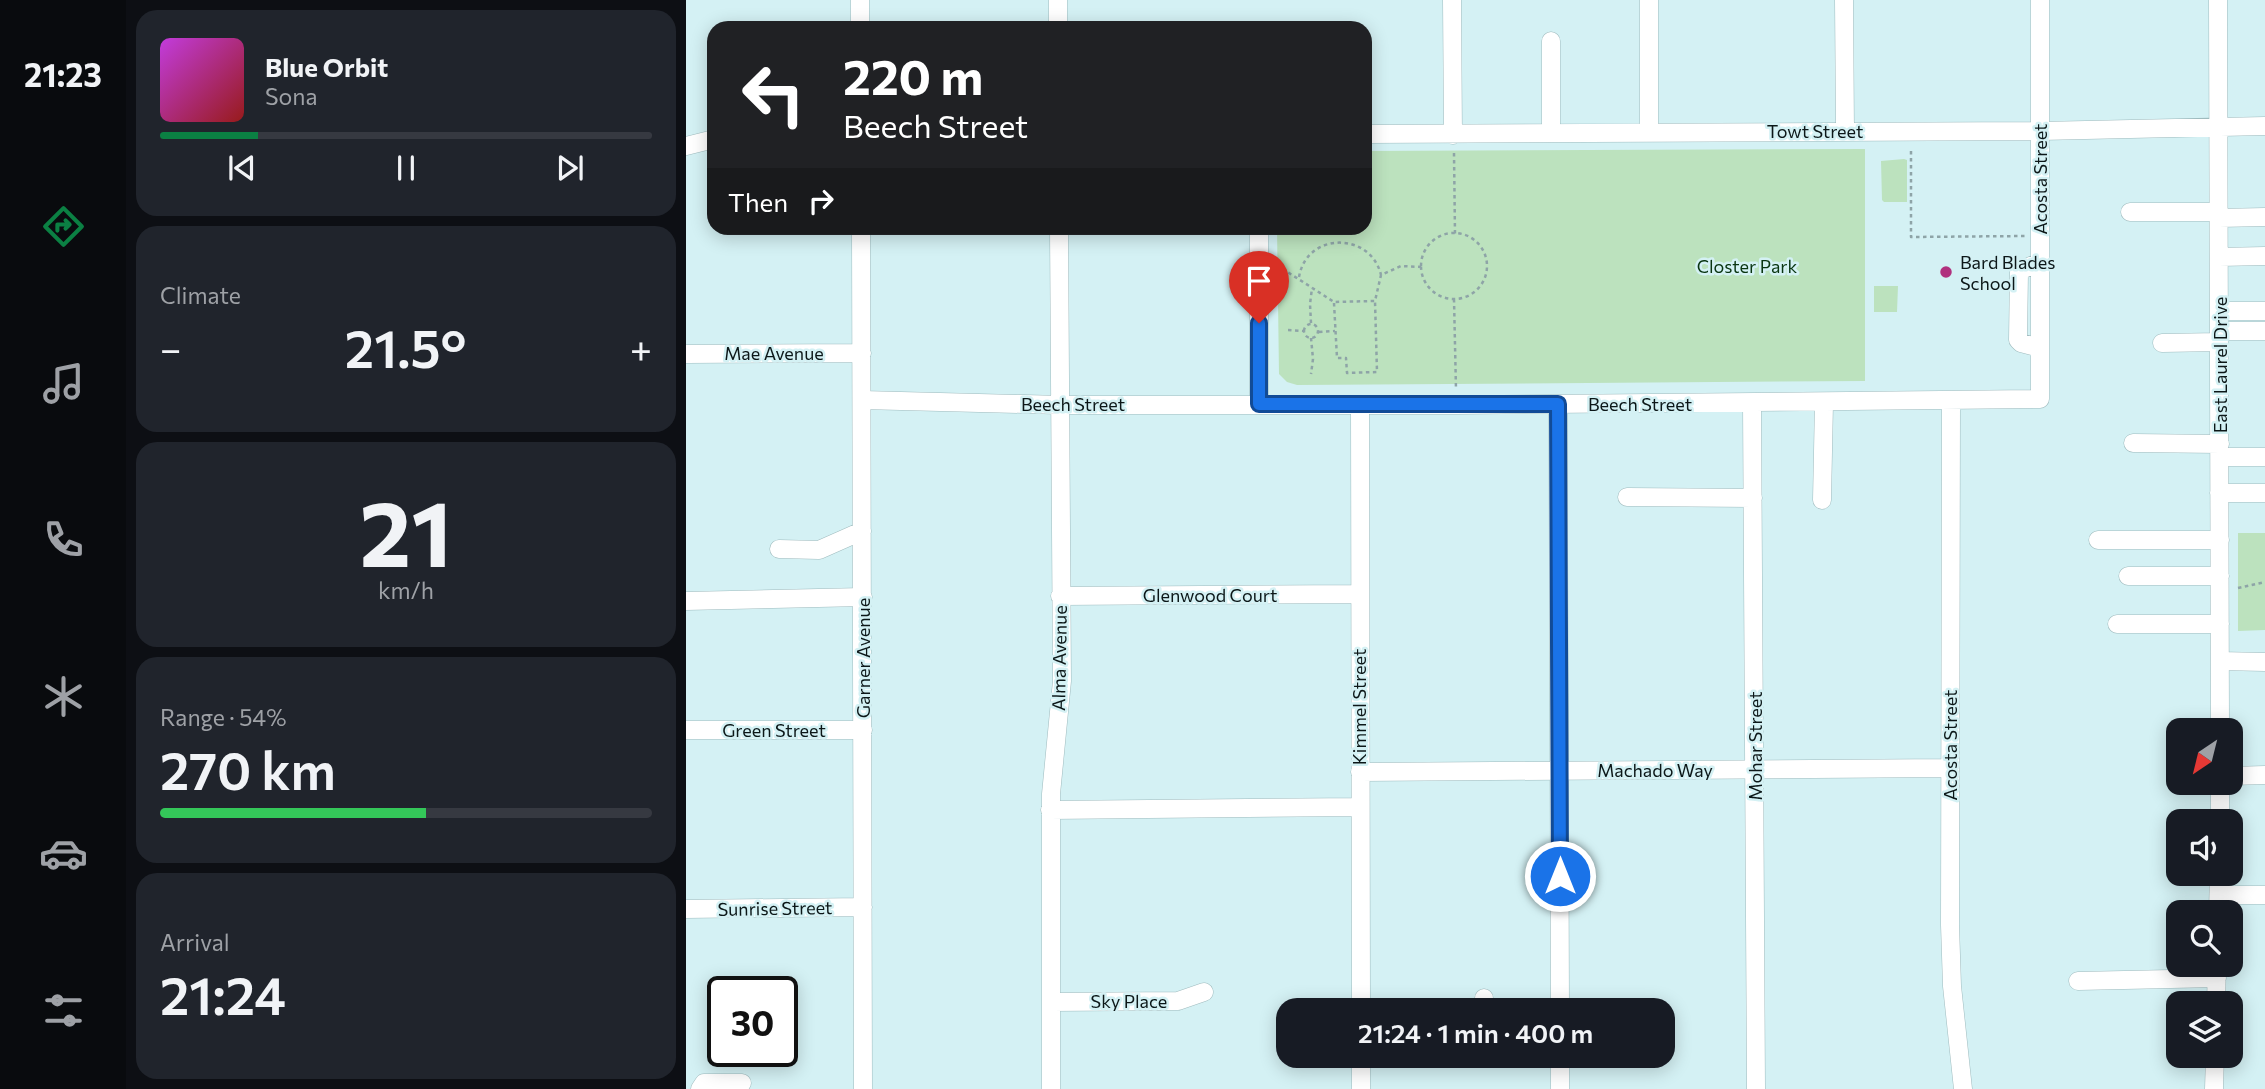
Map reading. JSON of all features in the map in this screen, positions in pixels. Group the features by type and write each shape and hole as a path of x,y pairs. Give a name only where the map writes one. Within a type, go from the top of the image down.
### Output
{"street":[{"path":"860,0 860,21"},
{"path":"1058,0 1058,21"},
{"path":"1452,0 1454,135"},
{"path":"1649,0 1649,132"},
{"path":"1844,0 1845,131"},
{"name":"Acosta Street","path":"2040,0 2040,399"},
{"name":"East Laurel Drive","path":"2218,0 2220,718"},
{"path":"1551,41 1552,133"},
{"name":"Towt Street","path":"1372,134 2040,131 2265,127"},
{"path":"686,146 707,141"},
{"path":"2130,212 2265,217"},
{"name":"Garner Avenue","path":"861,235 863,1089"},
{"name":"Alma Avenue","path":"1051,1089 1050,810 1062,681 1059,235"},
{"path":"1259,235 1259,404"},
{"path":"2219,257 2265,256"},
{"path":"2220,311 2265,311"},
{"path":"2162,343 2265,331"},
{"name":"Mae Avenue","path":"686,354 862,352"},
{"name":"Beech Street","path":"862,400 1061,405 1456,405 2040,399"},
{"name":"Acosta Street","path":"1951,401 1952,986 1963,1089"},
{"path":"1822,500 1824,402"},
{"name":"Mohar Street","path":"1752,403 1756,1089"},
{"path":"1558,404 1560,998"},
{"name":"Kimmel Street","path":"1360,405 1360,998"},
{"path":"2133,443 2265,457"},
{"path":"2220,494 2265,493"},
{"path":"1627,497 1753,498"},
{"path":"779,549 819,550 862,531"},
{"path":"2098,540 2220,540"},
{"path":"2128,576 2220,576"},
{"name":"Glenwood Court","path":"1060,596 1359,594"},
{"path":"686,600 863,597"},
{"path":"2117,624 2220,624"},
{"path":"2220,661 2265,662"},
{"name":"Green Street","path":"686,730 863,730"},
{"name":"Machado Way","path":"1360,772 1950,768"},
{"path":"2244,776 2265,775"},
{"path":"1050,810 1359,807"},
{"path":"2236,900 2265,895"},
{"name":"Sunrise Street","path":"686,909 863,907"},
{"path":"2078,981 2166,975"},
{"name":"Sky Place","path":"1052,1002 1178,1001 1204,992"},
{"path":"1361,1068 1361,1089"},
{"path":"1560,1068 1560,1089"},
{"path":"2214,1089 2215,1068"},
{"path":"700,1089 704,1083 742,1083"}],"path":[{"path":"1911,151 1911,237 2025,236"},
{"path":"1454,153 1455,234"},
{"path":"1455,234 1465,235 1481,248 1487,267 1480,286 1473,293 1454,299 1444,298 1429,288 1421,267 1429,244 1437,238 1455,234"},
{"path":"1299,279 1301,267 1310,253 1321,246 1336,243 1350,245 1365,252 1378,265 1381,275 1374,301 1377,372 1347,373 1346,358 1336,358 1334,302"},
{"path":"1381,275 1401,267 1421,267"},
{"path":"1259,269 1281,269 1334,302 1374,301"},
{"path":"1311,323 1312,288"},
{"path":"1454,299 1456,405"},
{"path":"1311,323 1305,326 1306,336 1317,336 1319,331"},
{"path":"1311,323 1316,325 1319,331"},
{"path":"1288,330 1304,331"},
{"path":"1319,331 1335,331"},
{"path":"1311,338 1311,374"},
{"path":"2238,588 2265,582"}],"green space":[{"name":"Closter Park","path":"1865,149 1865,381 1297,385 1287,382 1279,374 1277,235 1372,235 1372,151"},
{"path":"1907,160 1907,202 1884,202 1881,161"},
{"path":"1874,286 1898,286 1897,312 1874,312"},
{"path":"2238,533 2265,533 2265,630 2238,631"}],"place":[{"name":"Bard Blades School","path":"1946,272"}],"route":[{"path":"1259,323 1259,404 1558,404 1560,876"}]}
